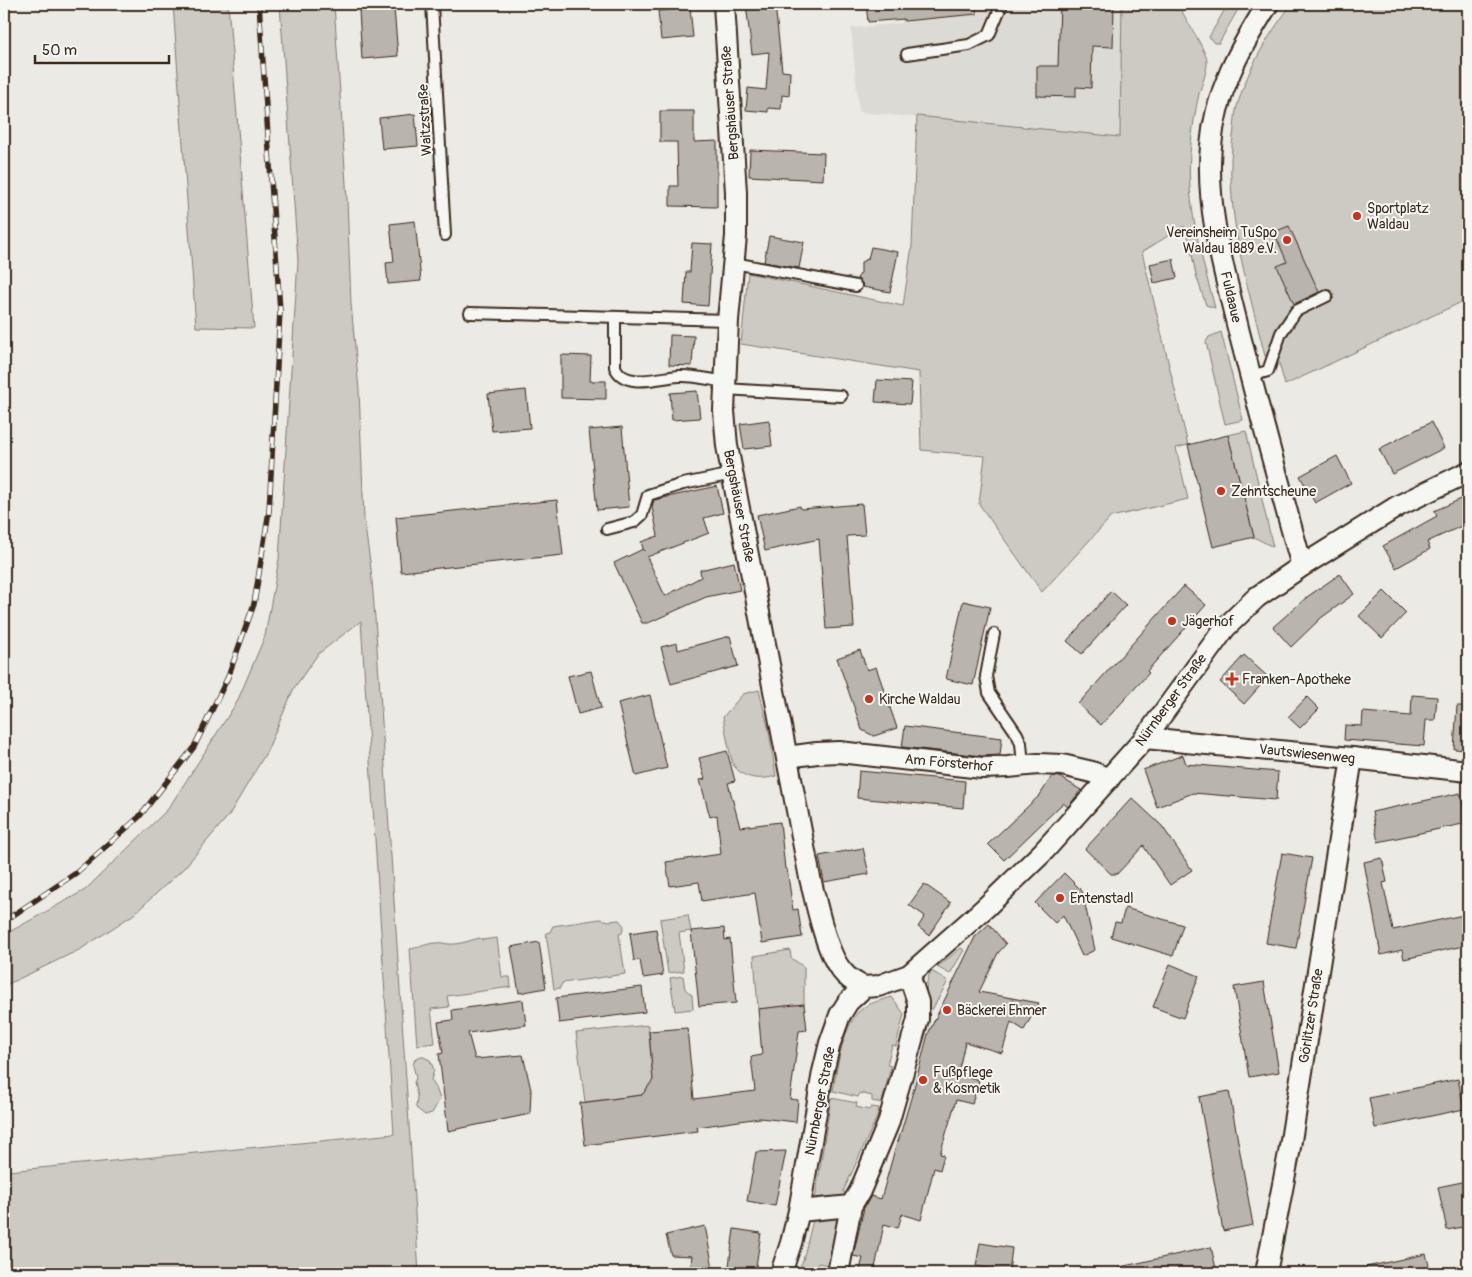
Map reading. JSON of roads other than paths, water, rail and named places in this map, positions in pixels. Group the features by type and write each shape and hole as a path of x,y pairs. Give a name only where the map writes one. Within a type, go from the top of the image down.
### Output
{"street":[{"name":"Bergshäuser Straße","path":"724,4 736,192 736,236 728,320 724,411 727,446 810,878 833,956 841,970 852,981 864,987"},
{"name":"Fuldaaue","path":"1268,4 1245,40 1230,70 1218,104 1211,145 1210,177 1215,223 1226,277 1250,376 1302,566"},
{"name":"Nürnberger Straße","path":"781,1273 791,1244 799,1211 823,1072 830,1043 840,1015 848,1002 864,987 878,986 909,975 985,908 1042,853 1145,738 1225,628 1257,597 1302,566 1398,506 1468,472"},
{"name":"Vautswiesenweg","path":"1145,738 1468,771"},
{"name":"Am Försterhof","path":"787,757 839,752 982,768 1038,764 1062,765 1092,772 1109,779"},
{"name":"Görlitzer Straße","path":"1266,1273 1289,1153 1352,758"},
{"path":"838,1273 851,1206 860,1191 888,1124 918,1019 918,1002 909,975"},
{"path":"799,1211 851,1206"}],"lane":[{"name":"Waitzstraße","path":"432,4 445,235"},
{"path":"906,54 969,45 976,42 989,34 1002,4"},
{"path":"734,263 856,286"},
{"path":"1250,376 1268,372 1281,333 1296,311 1327,296"},
{"path":"470,313 728,320"},
{"path":"615,317 615,367 618,374 623,378 631,380 665,379 679,376 725,386 840,396"},
{"path":"607,529 634,522 642,515 648,495 683,484 733,474"},
{"path":"994,634 986,676 989,693 1018,734 1021,743 1023,766"}],"railway":[{"path":"4,920 76,873 139,817 194,747 228,677 254,604 269,511 280,311 259,4"}],"place":[{"name":"Sportplatz Waldau","path":"1357,216"},
{"name":"Vereinsheim TuSpo Waldau 1889 e.V.","path":"1287,240"},
{"name":"Zehntscheune","path":"1221,491"},
{"name":"Jägerhof","path":"1172,621"},
{"name":"Franken-Apotheke","path":"1232,679"},
{"name":"Kirche Waldau","path":"869,699"},
{"name":"Entenstadl","path":"1060,898"},
{"name":"Bäckerei Ehmer","path":"947,1010"},
{"name":"Fußpflege & Kosmetik","path":"923,1080"}]}
